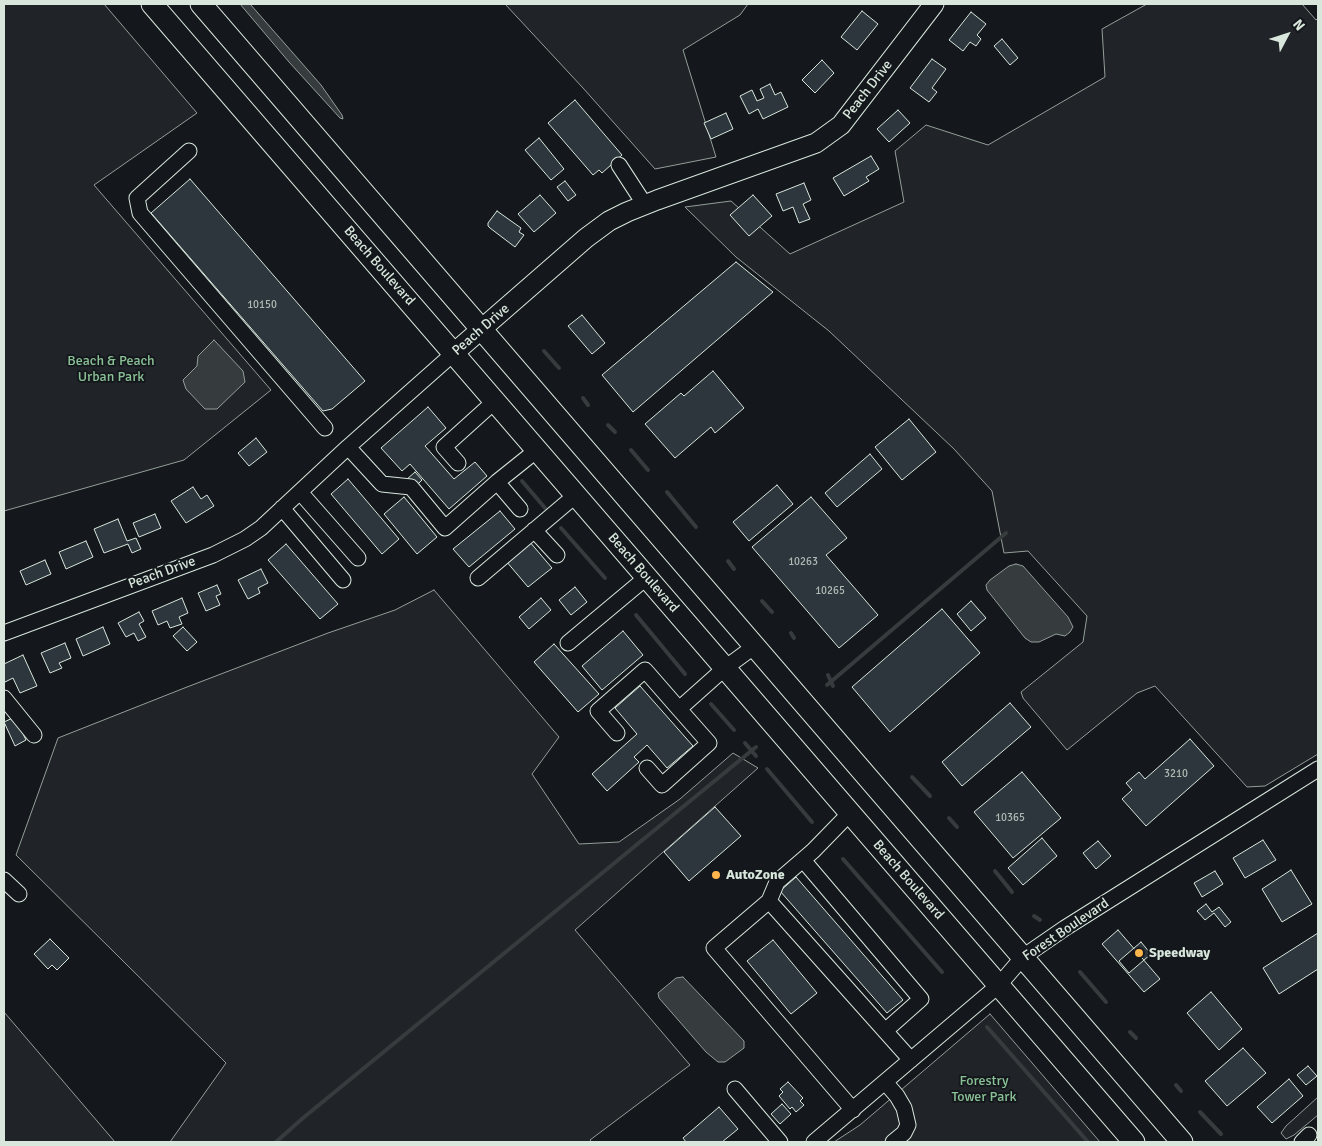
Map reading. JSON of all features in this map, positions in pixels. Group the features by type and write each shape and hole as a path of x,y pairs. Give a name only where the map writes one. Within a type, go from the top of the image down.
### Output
{"highway":[{"name":"Beach Boulevard","path":"152,4 1134,1142"},
{"path":"201,4 1182,1142"}],"main road":[{"name":"Peach Drive","path":"454,353 586,238 609,221 645,205 816,143 841,125 934,4"}],"street":[{"path":"189,151 137,198 140,212 325,428"},
{"path":"619,165 645,205"},
{"name":"Peach Drive","path":"4,632 226,549 261,528 348,447 454,353"},
{"path":"458,463 444,447 495,402"},
{"path":"348,447 382,484 411,487 445,528 537,450"},
{"path":"497,482 520,509"},
{"path":"300,492 358,558"},
{"path":"478,578 576,495"},
{"path":"282,508 343,580"},
{"path":"534,530 557,556"},
{"path":"568,644 647,577"},
{"path":"679,709 725,668 755,646"},
{"path":"617,733 598,711 644,670 709,743 662,785 647,768"},
{"path":"4,698 34,735"},
{"name":"Forest Boulevard","path":"814,1142 999,985 1023,957 1065,928 1318,769"},
{"path":"850,812 813,851 776,882 769,901 714,948 853,1110"},
{"path":"803,860 921,999 885,1030"},
{"path":"4,880 18,894"},
{"path":"769,901 911,1060"},
{"path":"885,1082 904,1108 908,1125 904,1133 893,1142"},
{"path":"735,1089 780,1142"}],"green space":[{"name":"Beach & Peach Urban Park","path":"4,4 104,4 197,113 94,185 271,390 184,460 4,511"},
{"path":"505,4 748,4 740,15 683,50 716,157 655,169"},
{"path":"1147,4 1302,4 1316,20 1318,18 1318,754 1265,786 1247,787 1155,686 1137,693 1067,750 1023,698 1021,692 1083,642 1087,616 1028,551 1004,553 992,491 954,449 829,331 736,257 685,207 731,201 790,254 904,202 895,151 926,125 988,145 1105,77 1102,29"},
{"path":"434,590 559,737 532,774 579,844 619,842 680,799 733,753 758,768 575,930 690,1065 590,1140 592,1142 170,1142 226,1063 16,855 58,738 328,633 395,610"},
{"path":"4,1012 115,1142 4,1142"},
{"name":"Forestry Tower Park","path":"990,1014 1100,1142 834,1142 860,1125"},
{"path":"1318,1097 1318,1115 1294,1135 1286,1139 1281,1133 1286,1126"}],"shaded area":[{"path":"240,4 250,4 321,85 343,119 289,62"},
{"path":"214,340 243,371 245,382 217,409 205,409 186,389 183,380 197,366 198,356"},
{"path":"1016,564 1023,566 1068,617 1073,627 1065,636 1056,634 1039,642 1031,642 1025,638 987,590 986,585 990,580 1009,566"},
{"path":"683,977 744,1041 744,1048 725,1062 718,1062 706,1052 659,998 658,993 676,978"}],"building":[{"path":"862,11 878,24 857,50 841,37"},
{"path":"971,12 986,24 977,35 981,39 976,46 970,42 963,51 949,40"},
{"path":"1002,39 1018,58 1010,65 994,46"},
{"path":"932,59 946,69 932,88 937,92 929,102 910,88"},
{"path":"822,60 834,73 815,93 802,80"},
{"path":"770,84 775,95 781,92 788,107 763,119 758,109 749,114 740,96 752,90 757,101 764,98 760,89"},
{"path":"575,100 622,155 602,173 599,170 593,175 548,123"},
{"path":"898,110 910,123 889,142 877,129"},
{"path":"726,113 733,129 711,139 704,123"},
{"path":"539,138 564,169 551,180 525,150"},
{"path":"871,156 879,169 866,177 869,181 844,196 833,178"},
{"path":"190,179 365,381 332,409 323,411 151,213"},
{"path":"565,181 576,195 568,201 557,187"},
{"path":"804,183 811,200 803,204 810,219 799,223 793,207 783,211 776,194"},
{"path":"540,195 556,213 534,232 518,214"},
{"path":"753,195 772,216 749,236 730,215"},
{"path":"497,211 521,228 519,232 524,235 515,247 488,226 488,223"},
{"path":"736,262 773,292 633,412 602,375"},
{"path":"582,315 605,343 592,354 568,326"},
{"path":"713,371 744,408 715,433 711,427 675,458 645,424 681,393 684,396"},
{"path":"428,407 446,428 425,446 454,479 475,462 487,476 449,509 410,464 402,471 381,448"},
{"path":"909,419 936,452 902,480 875,447"},
{"path":"256,438 267,452 249,466 238,453"},
{"path":"870,454 882,469 837,507 825,493"},
{"path":"415,472 422,480 414,488 406,480"},
{"path":"348,479 399,539 382,554 331,494"},
{"path":"777,485 793,504 749,541 733,522"},
{"path":"193,487 201,499 207,495 214,506 186,523 171,501"},
{"path":"404,497 437,537 417,554 384,514"},
{"path":"811,497 847,538 826,555 878,615 839,648 752,547"},
{"path":"500,511 515,529 469,567 453,549"},
{"path":"155,514 161,528 139,537 133,523"},
{"path":"118,519 127,541 136,538 141,549 132,553 128,544 104,553 94,529"},
{"path":"86,541 93,557 66,569 59,552"},
{"path":"529,541 552,568 528,587 506,561"},
{"path":"286,544 338,604 320,619 268,560"},
{"path":"45,560 51,574 26,585 20,571"},
{"path":"261,569 268,583 258,588 260,593 248,599 238,580"},
{"path":"217,585 221,594 216,596 220,605 206,611 198,593"},
{"path":"575,587 587,602 571,615 559,600"},
{"path":"182,598 188,613 179,617 182,624 170,628 167,621 158,625 152,611"},
{"path":"541,598 551,610 529,629 519,617"},
{"path":"971,601 986,618 971,631 957,614"},
{"path":"942,609 980,653 890,732 852,687"},
{"path":"139,612 144,621 139,624 146,637 138,641 134,633 126,637 118,623"},
{"path":"103,627 110,644 83,656 76,639"},
{"path":"183,627 197,642 187,651 173,636"},
{"path":"623,631 643,655 602,690 582,666"},
{"path":"65,643 71,658 59,663 62,668 50,673 41,653"},
{"path":"554,644 599,694 578,712 534,662"},
{"path":"23,655 37,686 20,693 13,678 5,682 4,664"},
{"path":"640,686 693,746 667,768 647,745 634,757 639,762 607,791 592,774 637,734 615,708"},
{"path":"1010,703 1031,727 962,786 942,762"},
{"path":"15,717 26,740 15,746 4,722"},
{"path":"1190,739 1214,766 1146,826 1122,799 1132,790 1126,783 1139,772 1145,779"},
{"path":"1022,772 1061,818 1013,858 974,812"},
{"path":"715,807 741,836 689,881 664,852"},
{"path":"1042,838 1057,856 1023,885 1008,868"},
{"path":"1263,840 1276,860 1245,878 1233,858"},
{"path":"1098,841 1111,856 1096,869 1083,853"},
{"path":"1291,870 1312,904 1282,922 1262,889"},
{"path":"1215,871 1223,884 1202,897 1194,883"},
{"path":"796,877 903,1000 887,1013 780,891"},
{"path":"1206,904 1212,912 1219,907 1231,922 1225,927 1214,913 1205,920 1197,911"},
{"path":"1118,930 1160,979 1144,992 1102,944"},
{"path":"1318,933 1318,969 1279,994 1263,968"},
{"path":"50,939 69,958 57,970 52,965 48,969 34,954"},
{"path":"773,940 817,993 791,1014 747,961"},
{"path":"1141,942 1151,954 1129,973 1119,961"},
{"path":"1211,992 1242,1029 1219,1050 1187,1013"},
{"path":"1243,1048 1266,1073 1227,1106 1205,1081"},
{"path":"1308,1066 1317,1076 1306,1085 1297,1075"},
{"path":"1289,1079 1303,1096 1272,1123 1257,1107"},
{"path":"788,1082 803,1098 800,1101 804,1105 796,1112 792,1107 790,1109 779,1096 783,1092 780,1089"},
{"path":"782,1104 791,1114 780,1124 771,1114"},
{"path":"719,1107 738,1129 722,1142 686,1142 683,1138"}],"waterway":[{"path":"544,351 559,368"},
{"path":"583,398 588,405"},
{"path":"608,425 615,432"},
{"path":"631,450 648,470"},
{"path":"522,481 545,508"},
{"path":"667,492 696,527"},
{"path":"561,528 605,578"},
{"path":"827,685 1006,533"},
{"path":"728,561 734,569"},
{"path":"762,601 772,612"},
{"path":"636,615 685,674"},
{"path":"791,633 794,638"},
{"path":"828,675 833,686"},
{"path":"711,704 734,730"},
{"path":"745,743 756,756"},
{"path":"276,1142 756,747"},
{"path":"767,769 812,822"},
{"path":"912,777 930,796"},
{"path":"949,818 957,827"},
{"path":"843,859 942,972"},
{"path":"995,871 1012,892"},
{"path":"1034,916 1040,920"},
{"path":"1080,972 1106,1002"},
{"path":"987,1027 1088,1142"},
{"path":"1130,1032 1136,1038"},
{"path":"1176,1085 1181,1091"},
{"path":"1200,1112 1221,1134"}],"place":[{"name":"AutoZone","path":"716,875"},
{"name":"Speedway","path":"1139,953"}]}
